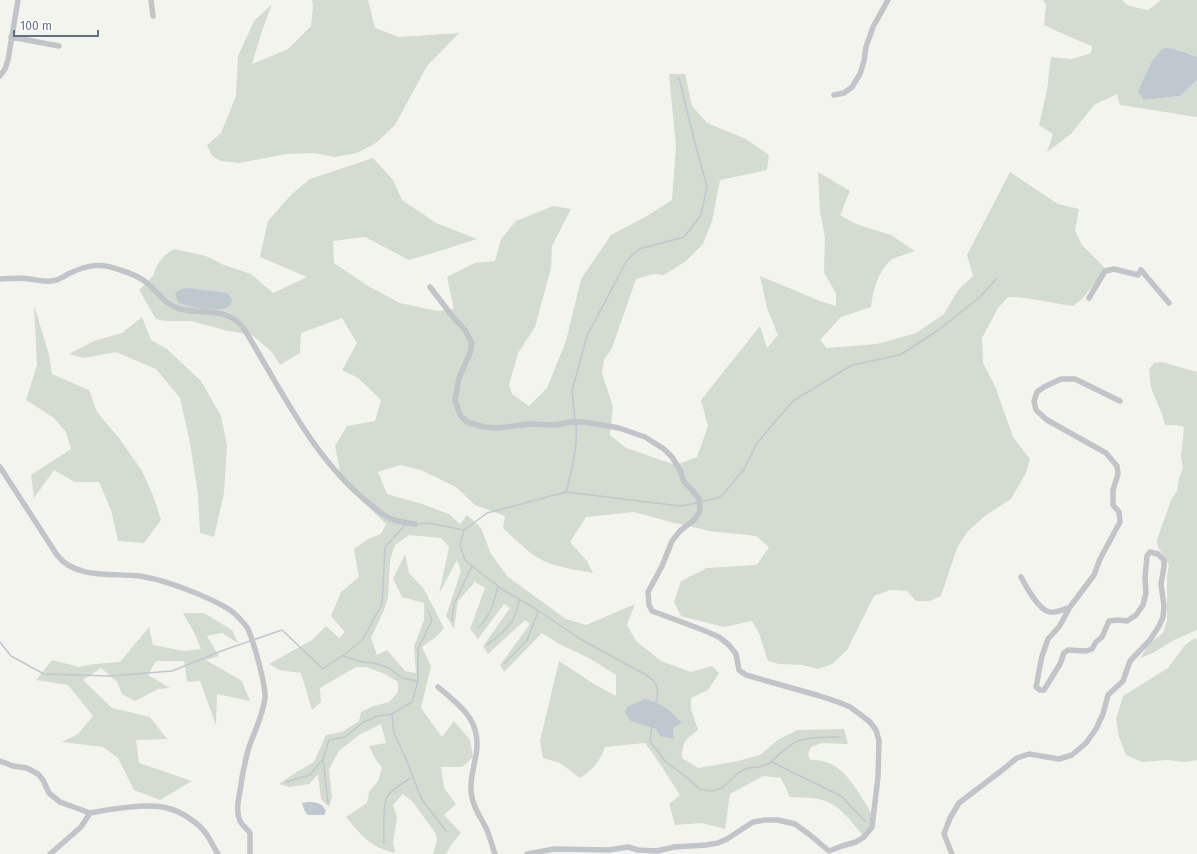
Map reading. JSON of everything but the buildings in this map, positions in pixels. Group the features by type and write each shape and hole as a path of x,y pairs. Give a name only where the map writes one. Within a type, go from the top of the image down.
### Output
{"street":[{"path":"0,76 5,69 8,60 18,0"},
{"path":"151,0 153,16"},
{"path":"834,95 844,94 852,87 860,74 866,47 873,27 888,0"},
{"path":"11,37 59,46"},
{"path":"0,279 29,278 46,282 96,264 121,270 138,277 146,282 164,301 181,309 218,313 232,318 239,323 246,332 317,448 342,477 363,498 388,517 394,520 415,524"},
{"path":"1089,298 1105,271 1114,269 1138,274 1141,270 1169,303"},
{"path":"430,287 453,318 465,330 472,343 470,353 458,378 455,400 460,415 467,422 484,427 498,428 530,424 556,425 570,422 584,422 619,428 646,437 664,448 672,457 680,470 684,482 699,499 700,511 696,519 680,531 672,541 662,566 650,588 648,597 652,611 719,637 736,654 739,670 746,674 820,696 850,707 870,722 876,730 879,741 878,777 872,827 864,837 856,842 829,851 795,824 778,820 765,820 753,822 727,839 718,843 706,845 674,847 657,851 638,850 628,847 609,850 554,848 527,854"},
{"path":"952,854 944,834 950,818 959,803 1017,758 1029,754 1059,759 1072,755 1086,743 1096,729 1108,695 1123,681 1130,661 1150,640 1163,617 1164,606 1161,584 1164,560 1158,554 1150,552 1147,556 1145,578 1146,599 1136,615 1127,621 1109,621 1102,637 1096,642 1092,649 1086,651 1068,650 1064,653 1060,664 1044,690 1040,690 1036,687 1038,671 1048,639 1094,575 1100,559 1120,522 1119,512 1113,505 1113,490 1118,474 1117,466 1106,453 1047,420 1036,410 1034,401 1037,392 1044,387 1061,379 1075,379 1120,401"},
{"path":"0,467 57,555 68,566 77,570 88,572 153,579 190,592 230,610 246,627 264,684 265,696 263,707 245,763 238,805 240,822 250,833 250,854"},
{"path":"1021,577 1036,601 1044,610 1050,612 1069,608"},
{"path":"438,687 458,704 474,724 477,735 477,750 471,782 473,803 478,817 486,828 495,854"},
{"path":"0,761 13,766 27,768 38,774 43,780 49,793 60,802 90,813 149,806 166,807 177,811 199,826 207,834 218,854"},
{"path":"50,854 81,827 90,813"}],"shaded area":[{"path":"312,0 368,0 375,28 399,37 459,33 427,66 395,125 376,143 357,153 335,157 313,153 286,154 239,163 221,161 212,156 207,145 221,133 236,96 238,56 254,21 272,4 252,64 288,49 311,26"},
{"path":"1043,0 1122,0 1129,6 1148,10 1161,0 1197,0 1197,57 1184,54 1177,49 1144,100 1180,96 1197,80 1197,117 1120,105 1117,94 1094,105 1071,134 1047,152 1053,134 1039,125 1047,90 1051,57 1072,59 1091,53 1092,46 1044,25 1046,5"},
{"path":"1167,48 1179,50 1197,57 1197,80 1180,96 1144,100 1138,91 1152,61 1162,49"},
{"path":"669,74 685,74 692,106 707,123 746,139 769,155 767,170 720,180 712,221 703,244 686,261 664,275 654,274 636,279 612,348 604,360 602,373 613,407 610,435 626,448 676,465 697,457 708,426 701,400 760,326 767,348 778,335 767,308 760,276 820,301 836,306 836,293 824,273 825,238 820,211 818,172 850,191 840,215 856,224 891,235 915,251 893,259 886,264 879,275 873,294 871,307 841,317 820,340 827,348 877,344 916,333 944,314 958,290 973,276 967,255 1010,172 1058,204 1079,209 1075,231 1082,245 1106,269 1083,298 1073,306 1032,299 1008,297 998,308 982,338 983,363 995,386 1013,437 1030,459 1026,473 1011,499 986,515 967,532 957,548 941,596 930,601 916,601 907,591 890,590 874,596 847,650 832,664 818,669 802,665 779,664 768,661 759,633 752,621 724,627 681,616 674,602 681,581 707,568 757,565 769,547 756,536 710,531 634,512 586,517 570,542 587,561 593,573 556,565 538,558 522,546 503,528 505,516 475,505 456,487 421,470 400,465 378,472 387,494 422,504 449,514 460,524 467,515 481,528 491,554 508,577 566,619 586,625 635,604 627,625 636,641 661,661 691,672 712,666 719,673 708,690 691,698 691,709 698,730 690,736 684,744 682,758 698,768 738,761 760,755 779,739 798,730 844,729 848,744 822,743 811,747 808,754 810,760 832,764 840,770 855,787 873,815 872,827 864,837 840,810 828,802 818,799 790,797 781,778 763,776 730,794 725,829 702,823 675,825 669,804 680,795 645,743 605,747 596,765 580,778 560,763 543,758 540,741 559,661 594,684 616,696 616,675 589,658 561,645 542,633 504,672 500,665 530,624 525,620 488,654 483,646 510,608 504,604 478,639 470,629 485,588 475,582 458,601 454,629 446,616 461,571 457,560 439,594 449,547 441,538 409,535 395,545 390,560 388,598 371,638 377,655 387,650 405,671 416,673 414,646 424,620 424,603 402,597 393,579 405,554 409,573 424,589 444,628 436,637 422,647 431,666 421,708 442,737 454,721 470,740 473,757 462,767 441,767 444,788 456,804 444,815 461,833 446,854 433,854 437,840 436,834 413,802 403,794 393,805 397,817 393,843 395,853 386,851 367,840 346,817 367,803 369,792 378,781 382,768 369,746 386,743 381,724 359,735 339,751 329,769 332,797 329,807 321,799 318,774 309,784 290,787 279,784 314,762 326,735 342,732 359,721 361,712 374,706 389,702 398,692 398,682 385,674 366,667 356,667 320,688 321,702 312,710 301,673 279,670 269,664 312,640 326,626 339,638 345,632 331,616 341,592 359,577 354,549 368,539 381,534 386,524 364,503 341,476 335,446 347,426 375,421 381,400 358,378 342,370 357,343 342,318 301,333 300,353 280,365 272,352 252,335 228,331 191,321 165,321 156,319 139,290 153,276 157,265 165,255 174,249 206,256 224,265 251,274 273,293 307,277 260,257 268,221 291,195 310,179 373,158 393,180 402,200 436,223 477,239 409,260 365,237 333,241 334,263 368,286 400,303 437,311 454,309 447,277 475,263 495,261 501,239 516,221 553,206 571,209 552,246 551,268 535,327 518,353 509,385 512,394 529,406 547,388 566,341 581,279 611,235 647,216 672,200 676,147"},
{"path":"186,288 228,293 232,301 230,306 219,309 204,309 189,306 178,302 175,293"},
{"path":"34,305 49,355 52,374 89,390 97,412 119,438 142,471 154,498 161,520 144,543 118,541 111,510 99,482 75,482 54,470 34,498 31,475 71,449 66,432 54,418 26,400 37,365"},
{"path":"142,317 151,340 167,349 201,381 221,416 227,446 224,493 214,537 200,533 198,494 190,443 180,398 156,369 116,352 84,358 69,354 94,341 122,333"},
{"path":"1162,362 1197,372 1197,630 1174,640 1153,653 1140,658 1150,643 1163,633 1167,621 1167,576 1169,565 1158,547 1157,540 1171,500 1177,491 1179,478 1183,468 1181,457 1184,427 1165,425 1151,388 1149,369 1154,363"},
{"path":"183,613 204,613 232,630 238,643 222,633 207,636 219,656 206,660 242,681 250,701 217,694 216,725 200,681 187,682 184,661 156,661 148,675 170,688 158,689 135,701 122,694 117,682 101,668 83,680 112,708 150,717 167,739 136,740 139,763 192,781 160,800 134,790 118,758 103,747 62,742 78,734 93,716 68,685 36,680 52,660 79,667 120,662 149,627 153,645 184,651 201,649 195,634"},
{"path":"1195,638 1197,640 1197,760 1185,762 1167,760 1142,762 1126,755 1119,737 1116,719 1123,696 1168,668 1185,645"},
{"path":"645,699 666,708 682,723 673,728 674,739 660,736 656,729 631,721 625,713 627,707"},
{"path":"313,802 321,805 326,812 324,815 308,815 305,812 302,803"}],"waterway":[{"path":"575,420 572,391 587,336 627,260 639,249 684,237 701,215 707,186 679,78"},
{"path":"701,502 721,497 744,469 757,443 793,401 852,365 900,355 937,331 980,297 997,278"},
{"path":"566,492 575,449 576,423"},
{"path":"464,530 487,513 566,492 680,506 697,503"},
{"path":"417,524 428,523 464,530 460,545 465,560 502,589 539,611 580,639 648,676 657,688 658,695 656,703"},
{"path":"0,642 11,656 44,674 110,676 172,671 224,650 282,630 323,669 363,639 382,604 385,547 405,525"},
{"path":"452,621 454,604 472,566"},
{"path":"478,628 489,614 498,586"},
{"path":"487,645 499,636 512,621 519,600"},
{"path":"418,681 418,649 432,620 428,610"},
{"path":"504,664 527,640 538,612"},
{"path":"286,782 310,775 323,759 329,740 345,737 362,723 377,716 392,714 412,702 418,681 402,678 389,668 343,656"},
{"path":"392,715 394,733 422,800 446,831"},
{"path":"652,726 650,741 665,761 690,780 699,789 711,791 722,788 738,773 747,768 759,767 772,762 841,796 865,821"},
{"path":"772,761 796,741 814,738 839,737"},
{"path":"323,759 328,803"},
{"path":"384,843 385,801 395,789 411,778"}]}
